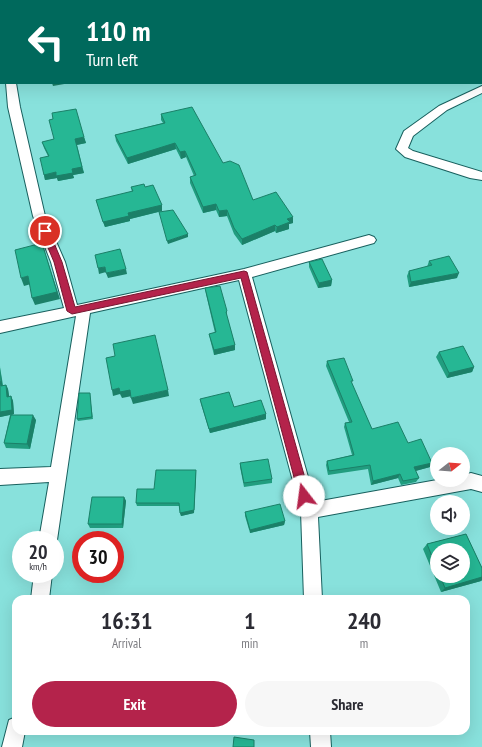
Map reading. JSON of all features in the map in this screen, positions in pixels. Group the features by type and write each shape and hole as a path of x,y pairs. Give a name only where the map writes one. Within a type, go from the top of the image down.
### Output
{"street":[{"path":"11,84 14,107 37,209 78,310 58,474 49,531"},
{"path":"482,89 443,108 408,134 402,149 409,154 474,175 482,176"},
{"path":"0,327 244,274 369,240"},
{"path":"244,274 309,511 313,595"},
{"path":"0,477 58,474"},
{"path":"309,511 471,481 482,484"},
{"path":"40,595 42,583"},
{"path":"12,747 14,735"},
{"path":"320,735 321,747"}],"building":[{"path":"192,107 223,163 230,161 239,165 253,200 276,192 293,217 287,219 290,222 277,227 275,225 242,239 234,228 227,210 219,211 216,204 203,207 190,177 196,175 185,151 180,152 175,143 127,158 115,135 165,123 161,114"},
{"path":"76,109 84,137 75,139 82,167 72,169 73,173 56,176 56,172 44,175 40,158 49,156 42,142 54,139 49,120 53,119 52,113"},
{"path":"144,184 145,187 153,185 162,205 128,213 129,216 103,222 96,200 133,191 131,187"},
{"path":"173,210 188,234 167,241 159,212"},
{"path":"42,243 57,292 32,298 28,276 21,278 15,250"},
{"path":"120,249 126,269 106,273 105,267 98,268 95,255"},
{"path":"449,256 459,273 411,282 409,271 432,265 429,261"},
{"path":"322,259 332,280 319,283 309,262"},
{"path":"220,286 235,345 214,350 209,334 216,332 205,288"},
{"path":"155,335 168,390 131,398 130,390 120,392 119,388 112,390 106,358 115,356 113,344"},
{"path":"463,346 474,367 449,373 439,352"},
{"path":"344,358 353,381 351,381 372,429 398,422 408,443 421,439 430,459 430,463 414,467 419,478 403,481 400,474 373,481 370,465 329,471 327,461 354,455 345,423 352,422 327,361"},
{"path":"0,381 1,386 6,385 7,397 11,396 12,410 0,412"},
{"path":"229,392 234,407 261,400 266,414 209,429 200,399"},
{"path":"79,393 90,393 92,417 77,419"},
{"path":"11,415 33,415 27,444 4,443"},
{"path":"268,459 272,479 244,483 240,463"},
{"path":"156,470 196,470 194,510 180,513 179,503 136,503 137,489 154,489"},
{"path":"92,497 124,497 122,524 88,524"},
{"path":"280,504 285,521 250,530 245,512"},
{"path":"466,535 482,568 482,577 470,581 470,543 431,543"},
{"path":"430,543 430,552 427,544"},
{"path":"443,583 462,583 445,588"},
{"path":"234,737 254,740 254,747 233,747"}],"route":[{"path":"45,231 58,262 63,287 72,311 244,274 304,496"}]}
